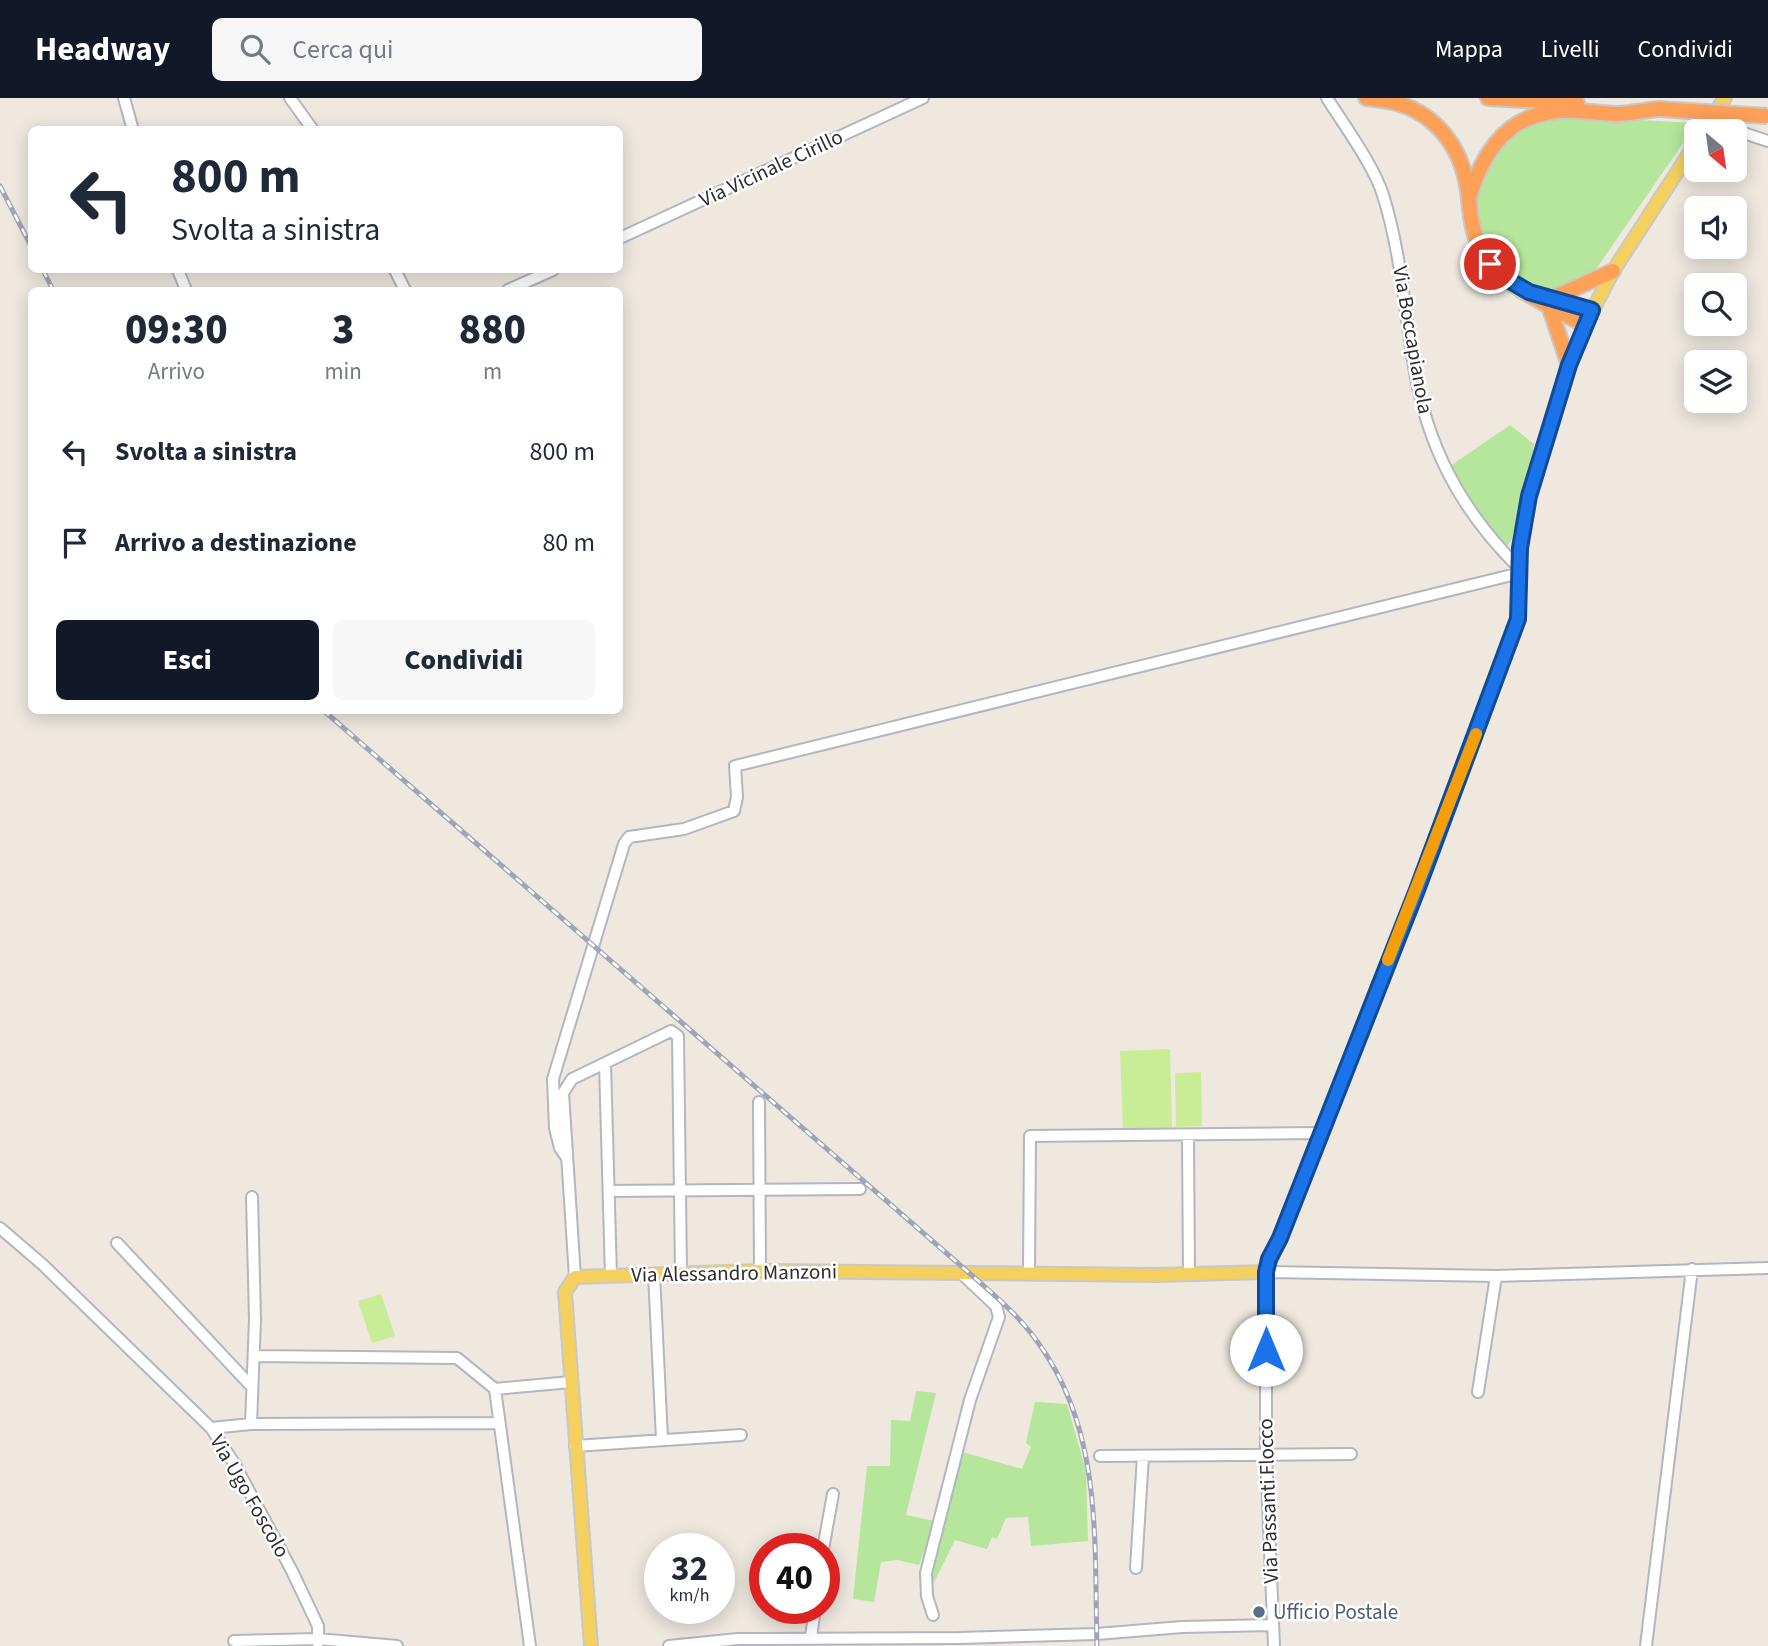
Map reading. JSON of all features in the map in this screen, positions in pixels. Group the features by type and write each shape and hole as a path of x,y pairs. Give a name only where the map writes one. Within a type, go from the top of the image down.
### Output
{"highway":[{"path":"1366,98 1401,104 1432,120 1449,138 1461,159 1472,228 1490,264 1502,276 1551,302 1585,325"},
{"path":"1488,98 1768,116"},
{"path":"1469,200 1482,160 1493,144 1527,119 1546,113 1618,114 1659,108"},
{"path":"1551,302 1613,271"},
{"path":"1551,302 1592,310"},
{"path":"1551,302 1569,365"}],"main road":[{"path":"1712,119 1725,98"},
{"name":"Via Passanti Flocco","path":"1266,1272 1417,890 1518,619 1520,548 1529,496 1569,365 1592,310 1613,271 1684,162"},
{"name":"Via Alessandro Manzoni","path":"575,1277 760,1271 1266,1272"},
{"path":"575,1277 565,1292 591,1646 581,1646"}],"street":[{"path":"124,98 132,126"},
{"path":"290,98 310,126"},
{"name":"Via Vicinale Cirillo","path":"623,237 923,98"},
{"name":"Via Boccapianola","path":"1327,98 1382,191 1401,266 1413,365 1432,438 1453,485 1470,513 1520,571"},
{"path":"1747,136 1768,141"},
{"path":"515,287 545,273"},
{"path":"567,1158 560,1148 555,1128 553,1079 624,844 629,837 684,829 734,811 737,797 735,766 1520,571"},
{"path":"575,1277 563,1093 572,1079 671,1031 678,1036 681,1273"},
{"path":"605,1063 611,1276"},
{"path":"759,1102 760,1271"},
{"path":"1029,1273 1030,1136 1321,1133"},
{"path":"1188,1140 1189,1273"},
{"path":"608,1191 860,1189"},
{"path":"251,1424 254,1356 252,1197"},
{"name":"Via Ugo Foscolo","path":"0,1228 42,1264 211,1428 234,1463 292,1570 318,1626 318,1642"},
{"path":"117,1243 253,1387"},
{"path":"1266,1272 1496,1276 1768,1268"},
{"path":"1646,1646 1692,1269"},
{"path":"933,1615 927,1596 926,1573 970,1400 999,1317 996,1306 960,1272"},
{"name":"Via Passanti Flocco","path":"1266,1272 1266,1455 1274,1646"},
{"path":"654,1274 662,1439"},
{"path":"1478,1392 1496,1276"},
{"path":"254,1356 457,1358 495,1389 530,1646"},
{"path":"495,1389 571,1382"},
{"path":"211,1428 251,1424 499,1423"},
{"path":"575,1446 741,1435"},
{"path":"1100,1456 1352,1454"},
{"path":"1136,1568 1143,1456"},
{"path":"826,1533 833,1494"},
{"path":"811,1637 813,1624"},
{"path":"669,1646 738,1639 1000,1637 1272,1625"},
{"path":"234,1641 397,1646"}],"green space":[{"path":"1562,116 1684,122 1684,142 1594,272 1562,288 1530,286 1516,279 1494,259 1479,230 1475,198 1495,148 1530,123"},
{"path":"1510,425 1534,444 1531,467 1511,541 1507,546 1478,516 1449,467"},
{"path":"1170,1049 1172,1128 1123,1130 1120,1051"},
{"path":"1201,1072 1202,1126 1176,1127 1175,1073"},
{"path":"381,1294 395,1336 372,1343 358,1301"},
{"path":"916,1391 936,1393 906,1515 939,1522 962,1452 1022,1469 1031,1447 1026,1443 1035,1402 1067,1404 1086,1471 1088,1541 1031,1546 1028,1517 1006,1518 997,1539 992,1537 987,1549 955,1540 933,1584 926,1581 932,1556 924,1551 919,1565 898,1560 881,1562 874,1602 853,1599 867,1466 890,1466 891,1420 910,1421"}],"railway":[{"path":"0,186 28,240"},
{"path":"44,273 52,287"},
{"path":"328,714 987,1289 1032,1334 1060,1378 1075,1414 1085,1451 1094,1528 1097,1646"}],"slow traffic":[{"path":"1388,960 1476,734"}],"place":[{"name":"Ufficio Postale","path":"1259,1612"}],"route":[{"path":"1266,1350 1266,1272 1269,1259 1280,1238 1417,890 1518,619 1520,548 1529,496 1569,365 1592,310 1529,292 1502,276 1490,264"}]}
